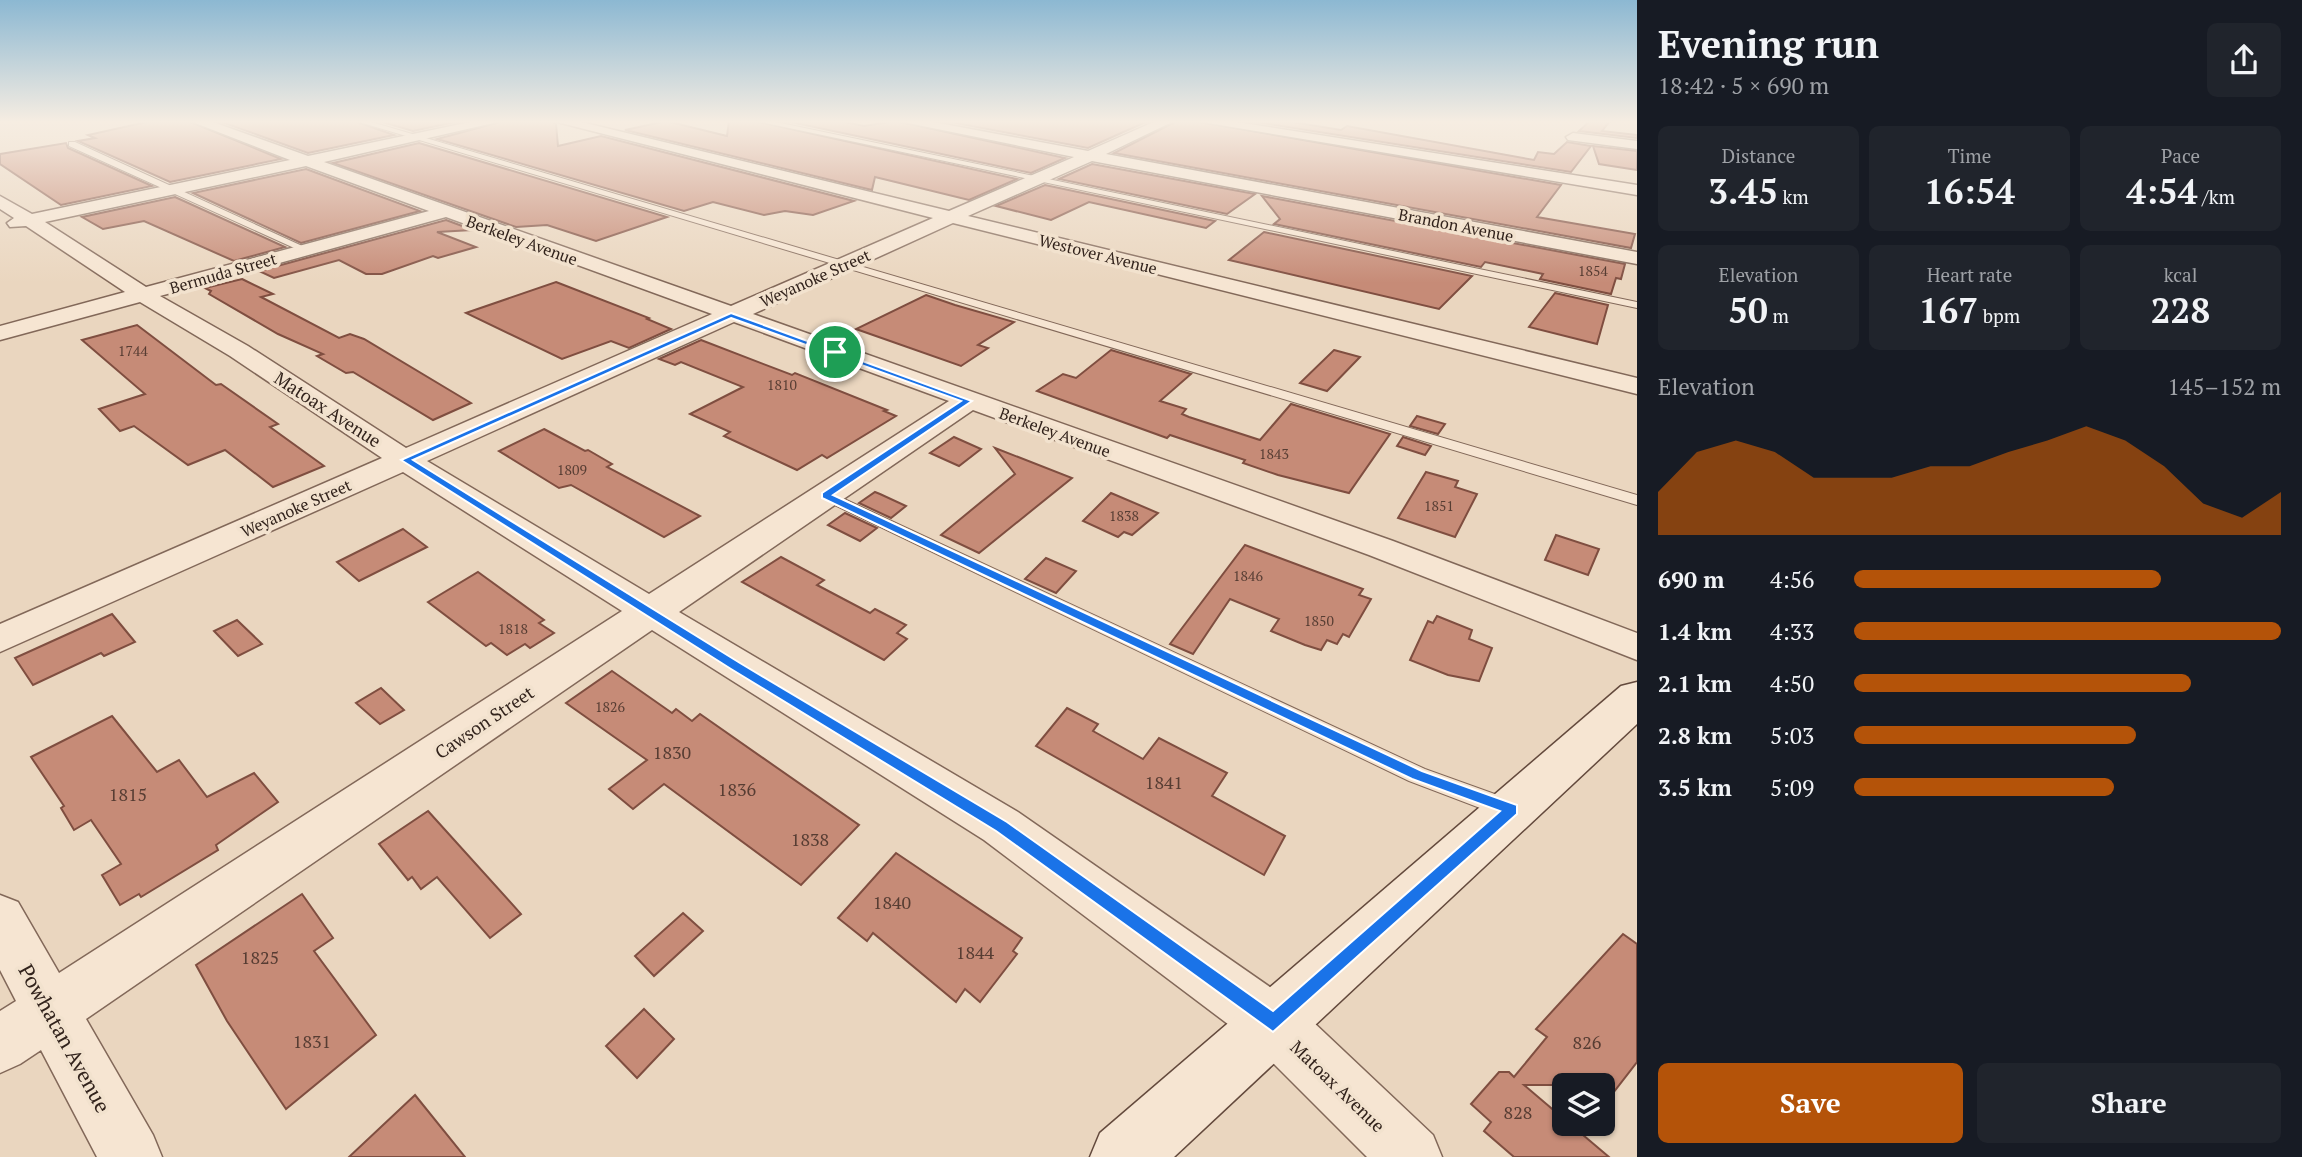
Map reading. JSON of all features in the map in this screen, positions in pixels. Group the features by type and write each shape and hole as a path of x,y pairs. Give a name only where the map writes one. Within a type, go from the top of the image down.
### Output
{"street":[{"path":"10,216 171,190 244,175"},
{"name":"Berkeley Avenue","path":"343,175 1381,548 1637,647"},
{"name":"Westover Avenue","path":"777,175 1637,386"},
{"name":"Weyanoke Street","path":"0,639 1046,175"},
{"name":"Brandon Avenue","path":"1190,175 1637,258"},
{"path":"1542,175 1637,190"},
{"name":"Bermuda Street","path":"0,334 445,212"},
{"name":"Matoax Avenue","path":"10,216 239,351 405,460 1001,826 1273,1023 1411,1157"},
{"name":"Cawson Street","path":"0,1044 968,401"},
{"path":"1124,1157 1637,698"},
{"name":"Powhatan Avenue","path":"0,919 131,1157"}],"lane":[{"path":"139,175 306,250"},
{"path":"539,175 1637,500"},
{"path":"1018,175 1637,305"},
{"path":"825,495 1417,775 1512,810"}],"building":[{"path":"16,175 128,175 152,186 61,205"},
{"path":"154,175 204,175 170,182"},
{"path":"278,175 322,175 420,211 301,243 193,193"},
{"path":"367,175 526,175 667,217 596,241 547,225 516,227"},
{"path":"560,175 753,175 854,201 813,215 785,211 764,215 713,202 684,211"},
{"path":"810,175 999,175 1017,179 969,200 875,177 872,190"},
{"path":"1068,175 1152,175 1255,194 1227,214 1059,179"},
{"path":"1234,175 1504,175 1561,185 1537,217 1635,234 1631,248"},
{"path":"1045,185 1215,221 1206,228 1089,202 1051,220 996,206"},
{"path":"1262,196 1625,264 1621,279 1616,278 1611,294 1540,279 1543,274 1485,262 1481,267 1274,224 1280,219"},
{"path":"175,197 285,247 234,261 144,221 103,229 82,217"},
{"path":"446,220 473,230 437,232 476,247 438,258 433,256 382,274 366,274 339,260 274,278 259,271"},
{"path":"1264,232 1472,276 1439,309 1229,260"},
{"path":"242,279 273,294 261,297 339,338 350,334 364,339 471,403 433,420 353,372 346,373 317,356 323,354 278,334 209,294 211,291 205,288"},
{"path":"556,282 671,329 629,348 611,341 562,359 466,313"},
{"path":"1555,293 1608,305 1597,344 1529,327"},
{"path":"926,295 1014,322 978,345 988,348 961,366 856,329"},
{"path":"137,325 216,385 221,384 278,424 270,427 324,466 273,487 225,450 188,465 134,426 120,431 99,409 145,394 82,340"},
{"path":"701,340 792,375 795,373 896,416 827,458 822,455 797,470 724,436 730,432 690,414 743,387 681,362 675,365 659,359"},
{"path":"1111,350 1191,374 1160,401 1186,409 1182,414 1189,417 1260,440 1291,404 1390,434 1349,493 1278,475 1243,463 1245,460 1170,435 1167,438 1037,391 1063,374 1076,378"},
{"path":"1334,350 1360,357 1327,391 1300,383"},
{"path":"1417,416 1445,424 1438,434 1410,426"},
{"path":"544,429 585,451 588,450 612,464 607,467 700,516 664,537 571,485 559,488 499,451"},
{"path":"954,437 981,449 959,466 930,453"},
{"path":"1403,437 1431,446 1425,455 1397,446"},
{"path":"995,448 1072,478 979,553 941,535 1015,474"},
{"path":"1426,472 1458,481 1455,487 1477,494 1455,537 1398,518"},
{"path":"875,492 906,506 891,518 859,503"},
{"path":"1111,493 1158,513 1132,535 1124,532 1118,537 1083,521"},
{"path":"845,513 877,528 860,541 828,525"},
{"path":"403,529 427,547 359,581 337,562"},
{"path":"1556,535 1599,549 1588,575 1545,560"},
{"path":"1245,545 1363,589 1359,595 1371,599 1349,637 1343,634 1337,644 1327,640 1321,650 1305,645 1271,631 1279,619 1230,599 1193,654 1170,644"},
{"path":"781,557 824,580 817,585 870,613 875,609 906,625 897,633 907,639 884,660 742,582"},
{"path":"1046,558 1076,571 1056,593 1025,579"},
{"path":"478,572 544,620 539,623 554,633 530,648 525,644 507,655 491,643 486,646 428,602"},
{"path":"112,614 135,642 104,656 101,653 33,685 15,658"},
{"path":"1437,616 1472,630 1469,639 1492,648 1479,681 1448,675 1410,660 1428,621 1433,623"},
{"path":"237,620 262,644 238,656 214,631"},
{"path":"612,671 672,713 676,709 692,721 700,714 859,825 801,885 664,784 633,809 609,789 647,760 566,703"},
{"path":"381,688 404,710 380,724 356,703"},
{"path":"1067,708 1098,724 1093,731 1143,759 1159,738 1227,773 1212,796 1285,836 1264,875 1036,746"},
{"path":"112,716 157,772 179,760 207,797 254,773 278,802 216,845 218,850 141,897 139,894 120,905 102,875 121,864 91,820 74,830 61,808 64,806 31,757"},
{"path":"428,811 521,914 490,938 437,877 421,889 412,877 408,880 379,844"},
{"path":"896,853 1022,938 1013,951 1017,954 980,1002 965,989 956,1002 873,933 867,941 838,918"},
{"path":"302,894 333,938 314,951 376,1035 286,1109 227,1021 196,965"},
{"path":"683,913 703,931 654,976 635,956"},
{"path":"1623,934 1637,944 1637,1062 1615,1090 1615,1073 1552,1073 1552,1085 1524,1085 1552,1109 1552,1136 1584,1136 1609,1157 1514,1157 1484,1131 1491,1122 1471,1104 1499,1072 1509,1072 1514,1077 1547,1037 1536,1029"},
{"path":"644,1009 674,1039 637,1078 606,1046"},
{"path":"415,1095 465,1157 349,1157"}],"route":[{"path":"731,316 835,352 968,401 825,495 1196,674 1417,775 1512,810 1273,1023 1001,826 735,666 405,460 731,316"}]}
